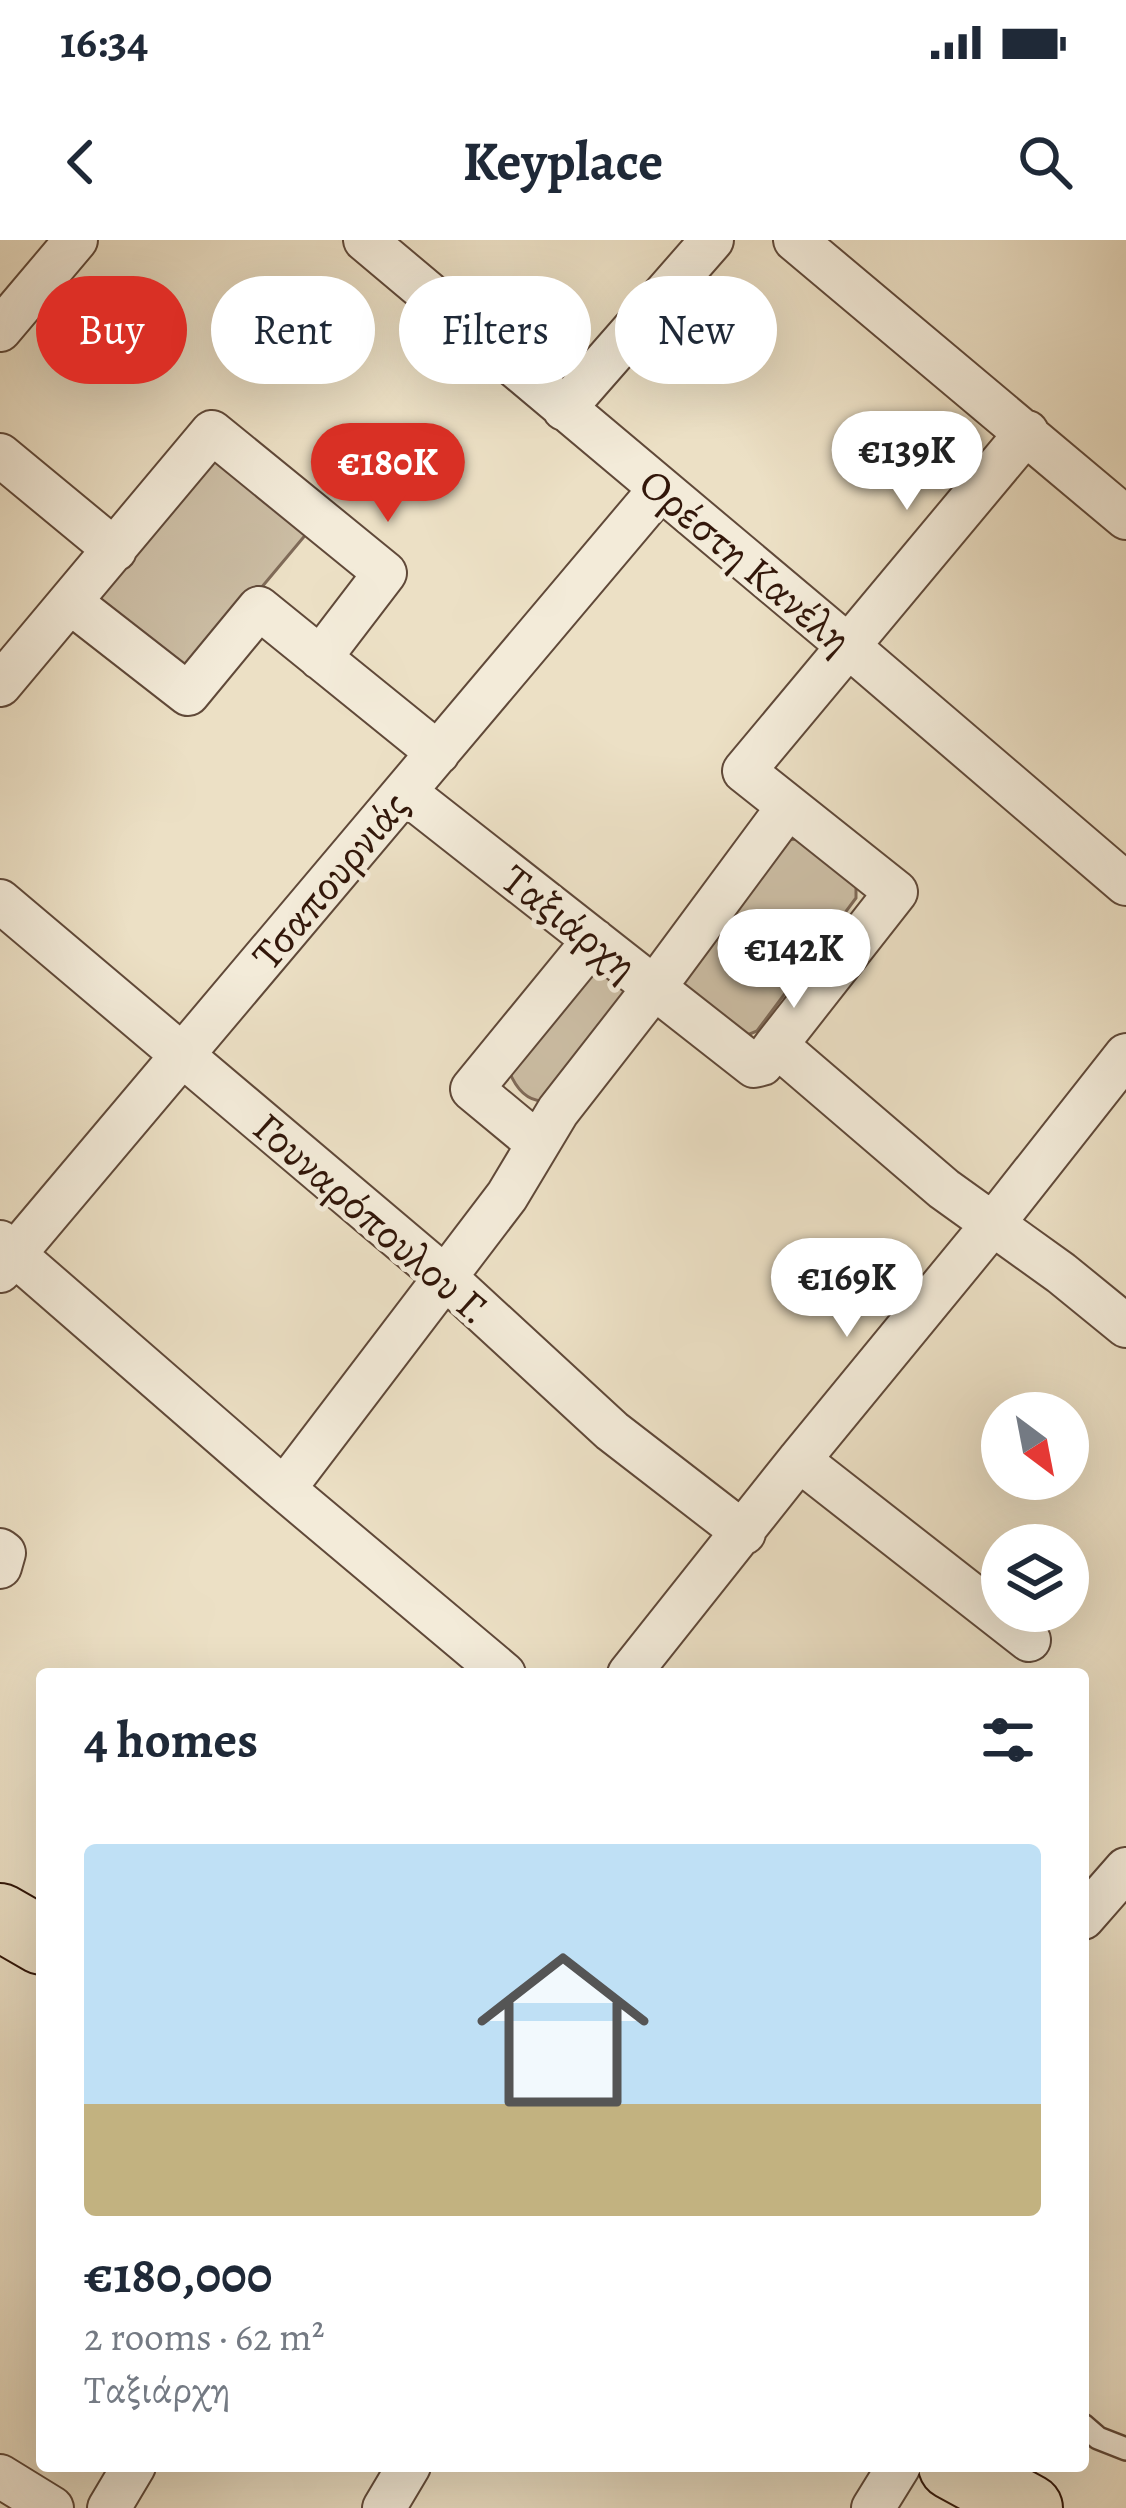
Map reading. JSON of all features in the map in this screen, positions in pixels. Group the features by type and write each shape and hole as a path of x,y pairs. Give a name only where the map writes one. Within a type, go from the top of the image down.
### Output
{"main road":[{"path":"0,1917 36,1938"},
{"path":"963,2472 1029,2508"}],"street":[{"path":"0,330 76,240"},
{"name":"Ορέστη Κανέλη","path":"365,240 1126,884"},
{"path":"564,409 712,240"},
{"path":"796,240 1126,518"},
{"path":"0,686 212,431 385,573 320,658"},
{"path":"1027,433 744,771 896,892 776,1045 944,1189 1126,1325"},
{"path":"0,455 116,550"},
{"name":"Τσαπουρνιάς","path":"5,1256 183,1054 660,489"},
{"path":"70,602 188,694 259,608 438,753"},
{"name":"Ταξιάρχη","path":"405,792 754,1066 762,1064 776,1045"},
{"path":"284,1489 507,1196 558,1111 788,807"},
{"name":"Γουναρόπουλου Γ.","path":"0,902 446,1278 612,1431 744,1534"},
{"path":"537,1143 472,1090 594,940"},
{"path":"634,1668 1126,1055"},
{"path":"5,1256 497,1668"},
{"path":"799,1460 1029,1640"},
{"path":"1089,1911 1126,1869"},
{"path":"109,2508 130,2472"},
{"path":"384,2508 405,2472"},
{"path":"873,2508 894,2472"},
{"path":"0,2476 52,2508"}],"lane":[{"path":"1089,2430 1126,2449"}],"shaded area":[{"path":"224,450 313,526 188,675 95,601"},
{"path":"797,839 856,886 856,898 757,1031 745,1036 684,988 679,976 787,840"},
{"path":"597,969 627,986 627,995 542,1101 531,1098 509,1071"}]}
